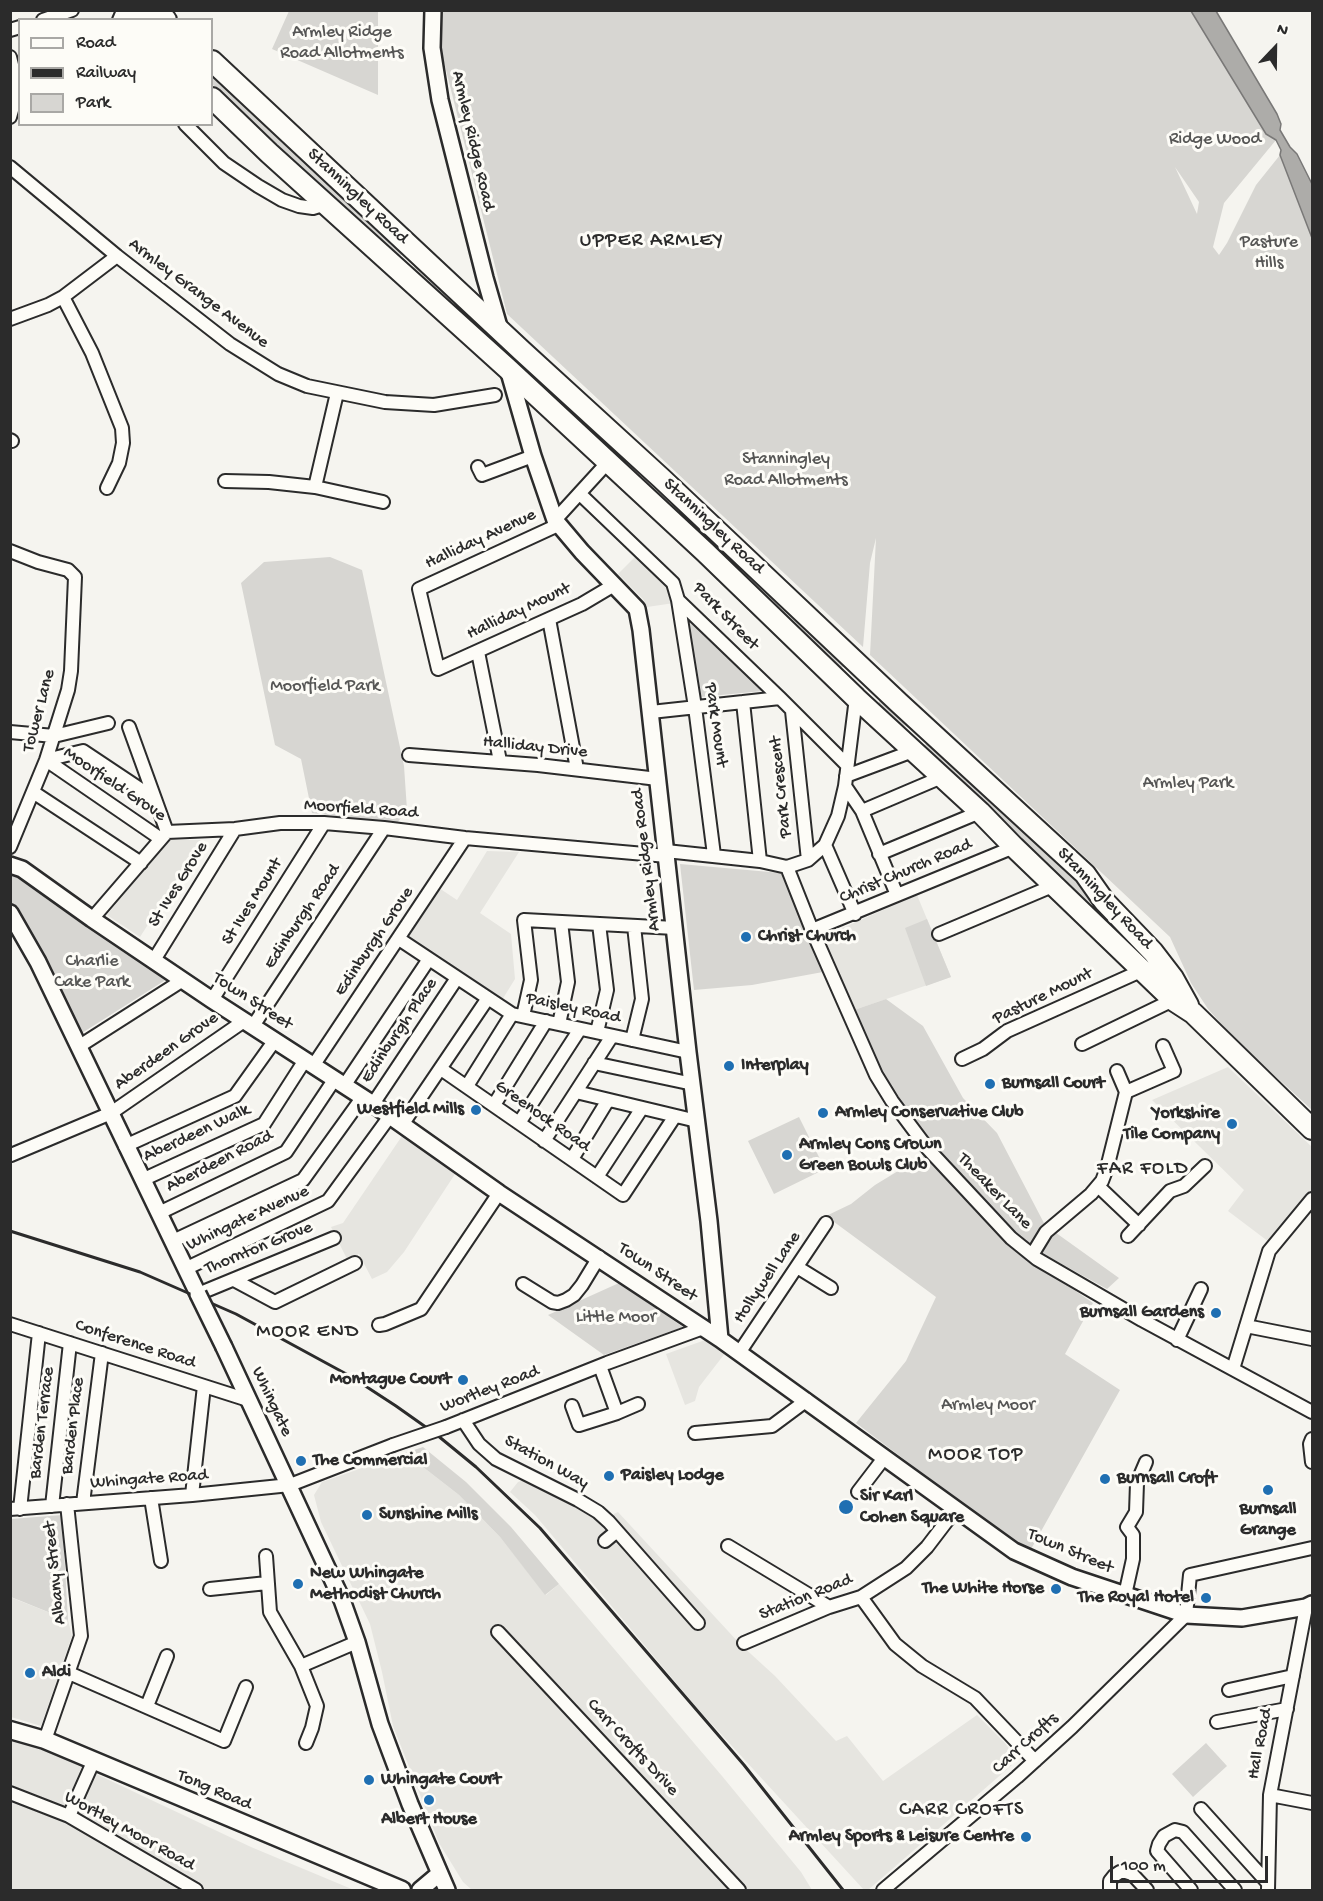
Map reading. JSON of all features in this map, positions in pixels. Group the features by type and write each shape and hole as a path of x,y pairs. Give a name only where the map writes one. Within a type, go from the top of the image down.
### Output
{"main road":[{"name":"Stanningley Road","path":"213,62 1085,874 1104,901 1153,952 1173,978 1192,1013"},
{"name":"Stanningley Road","path":"213,99 269,153 508,369 705,552 854,696 980,812 1014,848 1173,1000 1192,1013 1312,1129"},
{"path":"370,208 379,228 407,253 407,258 398,269"},
{"path":"482,314 481,327 486,342 508,369"},
{"path":"522,351 532,391"},
{"path":"863,669 851,674 854,696 872,695 878,683"},
{"name":"Tong Road","path":"10,1730 45,1740 402,1890"}],"street":[{"path":"49,18 72,10"},
{"name":"Armley Ridge Road","path":"433,10 432,48 440,100 500,330"},
{"path":"10,57 14,73 14,104 10,117"},
{"name":"Stanningley Road","path":"187,126 224,163 282,200 313,208 326,204"},
{"name":"Armley Grange Avenue","path":"10,167 117,256 230,344 278,374 306,386 385,402 434,405 495,395"},
{"path":"10,319 63,297 117,256"},
{"name":"Armley Ridge Road","path":"482,314 485,278"},
{"path":"63,297 92,353 122,428 123,443 119,463 107,488"},
{"name":"Armley Ridge Road","path":"508,369 533,456 557,522 637,609 651,712 720,1339"},
{"path":"521,413 523,403 532,391"},
{"path":"315,487 337,393"},
{"path":"478,467 482,475 533,456"},
{"path":"557,522 608,462"},
{"path":"225,481 268,482 315,487 383,502"},
{"name":"Park Street","path":"580,494 673,583 678,600 780,698 846,776 897,896"},
{"name":"Halliday Avenue","path":"438,669 419,589 557,522"},
{"name":"Tower Lane","path":"10,551 68,570 75,577 70,679 63,709 46,760 10,847"},
{"name":"Halliday Mount","path":"438,669 582,604 614,585"},
{"name":"Park Mount","path":"678,600 714,855"},
{"path":"549,619 577,769"},
{"path":"478,652 500,761"},
{"path":"787,867 808,860 825,845 838,816 846,776 854,696"},
{"path":"651,712 780,698"},
{"path":"742,702 760,861"},
{"name":"Park Crescent","path":"792,711 808,860"},
{"path":"10,732 54,736 108,723"},
{"path":"92,919 164,835 155,799 129,727"},
{"path":"46,760 83,751 155,799"},
{"path":"846,776 913,751"},
{"name":"Halliday Drive","path":"409,755 500,761 658,778"},
{"name":"Moorfield Grove","path":"46,760 164,835"},
{"path":"862,811 942,777"},
{"path":"33,792 141,863"},
{"path":"879,854 980,812"},
{"name":"Moorfield Road","path":"164,835 280,823 324,823 465,838 667,854 714,855 787,867"},
{"name":"St Ives Mount","path":"212,1000 324,823"},
{"name":"Edinburgh Road","path":"248,1023 384,828"},
{"name":"St Ives Grove","path":"154,960 235,829"},
{"name":"Edinburgh Grove","path":"309,1063 399,939 465,838"},
{"path":"825,845 855,914"},
{"name":"Christ Church Road","path":"812,930 1014,848"},
{"name":"Town Street","path":"10,865 22,869 212,1000 368,1101 720,1339 1025,1557 1061,1573 1186,1615 1242,1618 1309,1605"},
{"name":"Theaker Lane","path":"787,867 876,1075 892,1101 928,1149 1011,1238 1032,1256 1177,1340 1312,1412"},
{"path":"939,934 1055,885"},
{"name":"Whingate","path":"10,913 38,962 125,1146 173,1241 290,1485 342,1600 357,1642 380,1724 410,1804 447,1890"},
{"path":"467,1086 518,1015 531,980 524,920 675,928"},
{"path":"559,1024 568,982 561,922"},
{"path":"597,1032 607,990 599,924"},
{"path":"632,1040 642,999 634,926"},
{"name":"Paisley Road","path":"399,939 488,998 518,1015 688,1052"},
{"name":"Aberdeen Road","path":"159,1213 286,1152 429,959"},
{"name":"Pasture Mount","path":"962,1059 983,1049 1007,1031 1143,970"},
{"name":"Edinburgh Place","path":"173,1241 303,1180 368,1101 458,978"},
{"path":"78,1047 183,980"},
{"name":"Whingate Avenue","path":"185,1269 328,1202 441,1069 488,998"},
{"path":"1082,1044 1173,1000"},
{"path":"494,1105 546,1021"},
{"name":"Aberdeen Grove","path":"10,1154 111,1113 248,1023"},
{"path":"519,1123 580,1029"},
{"path":"544,1141 612,1036"},
{"path":"125,1146 236,1096 275,1040"},
{"path":"1126,1092 1174,1071 1163,1046"},
{"name":"Aberdeen Walk","path":"142,1180 264,1124 309,1063"},
{"path":"594,1063 693,1084"},
{"name":"Greenock Road","path":"441,1069 623,1195 675,1116"},
{"path":"1032,1256 1046,1232 1091,1194 1107,1168 1126,1092 1117,1071"},
{"path":"576,1092 697,1121"},
{"path":"572,1159 608,1100"},
{"path":"597,1177 642,1108"},
{"path":"1128,1236 1170,1191 1184,1186 1205,1166"},
{"path":"1098,1186 1139,1225"},
{"path":"379,1325 421,1309 500,1192"},
{"path":"1233,1369 1266,1258 1273,1244 1312,1199"},
{"name":"Hollywell Lane","path":"739,1353 826,1222"},
{"name":"Thornton Grove","path":"198,1294 334,1238"},
{"path":"523,1284 552,1302 558,1303 574,1295 599,1257"},
{"path":"234,1280 275,1302 355,1263"},
{"path":"797,1267 831,1288"},
{"path":"1177,1340 1201,1289"},
{"name":"Conference Road","path":"10,1324 248,1400"},
{"path":"1246,1326 1312,1340"},
{"name":"Wortley Road","path":"290,1485 703,1328"},
{"path":"15,1509 39,1333"},
{"name":"Barden Terrace","path":"51,1506 70,1343"},
{"name":"Barden Place","path":"83,1503 102,1353"},
{"path":"600,1366 617,1413"},
{"path":"192,1495 204,1386"},
{"path":"695,1433 772,1426 807,1400"},
{"path":"572,1406 579,1425 638,1404"},
{"name":"Station Way","path":"463,1420 479,1444 496,1459 598,1512 698,1623"},
{"path":"1312,1438 1310,1444 1312,1462"},
{"path":"858,1492 884,1458"},
{"path":"1125,1595 1133,1543 1133,1535 1127,1527 1136,1512 1137,1484 1146,1462"},
{"name":"Whingate Road","path":"15,1509 290,1485"},
{"path":"151,1498 160,1561"},
{"name":"Albany Street","path":"45,1740 81,1636 67,1504"},
{"name":"Station Road","path":"744,1643 829,1607 861,1597 906,1568 927,1547 956,1509"},
{"path":"605,1540 617,1531"},
{"path":"728,1546 829,1607"},
{"path":"1186,1615 1190,1575 1312,1548"},
{"path":"266,1556 270,1612 301,1666 317,1706 306,1743"},
{"path":"210,1589 267,1583"},
{"path":"861,1597 895,1644 922,1666 975,1698 1035,1761"},
{"name":"Hall Road","path":"1266,1887 1270,1795 1309,1605"},
{"name":"Carr Crofts","path":"883,1890 1035,1761 1186,1615"},
{"name":"Carr Crofts Drive","path":"498,1632 739,1890"},
{"path":"301,1666 357,1642"},
{"path":"147,1706 167,1656"},
{"path":"69,1673 224,1741 246,1687"},
{"path":"1229,1690 1293,1676"},
{"path":"1217,1722 1287,1709"},
{"path":"69,1816 94,1760"},
{"name":"Wortley Moor Road","path":"10,1793 69,1816 196,1890"},
{"path":"1270,1795 1312,1803"},
{"path":"1201,1809 1266,1887"},
{"path":"1191,1890 1157,1851 1164,1836 1175,1830 1183,1832 1235,1890"},
{"path":"1110,1890 1110,1881 1120,1872 1132,1874 1147,1890"},
{"path":"420,1890 439,1874"}],"shaded area":[{"path":"1191,11 1216,11 1277,114 1281,124 1280,130 1297,154 1312,184 1312,238 1276,140 1266,134"},
{"path":"635,557 672,593 674,603 647,607 643,599 618,574"},
{"path":"168,840 202,840 140,937 107,915"},
{"path":"487,851 519,852 480,913 511,934 515,979 502,1000 405,937 439,888 457,900"},
{"path":"917,895 951,977 854,1010 822,937"},
{"name":"Yorkshire Tile Company","path":"1228,1067 1312,1147 1312,1193 1269,1242 1228,1211 1244,1190 1152,1100"},
{"path":"402,1136 457,1171 404,1252 387,1272 372,1279 359,1254 347,1259 331,1227 343,1223"},
{"path":"708,1339 726,1352 699,1387 695,1401 685,1405 666,1354"},
{"path":"405,1453 459,1495 500,1537 546,1595 559,1584 722,1776 801,1872 812,1890 472,1890 463,1882 439,1843 393,1726 370,1624 321,1522 314,1495 322,1482"},
{"path":"526,1479 601,1520 618,1512 740,1644 775,1676 836,1741 847,1736 883,1781 977,1715 1012,1753 1012,1765 868,1890 864,1890 698,1709 535,1515 510,1492 518,1482"},
{"path":"10,1597 68,1620 72,1636 41,1726 11,1717"},
{"path":"10,1738 41,1748 251,1847 354,1890 11,1890"}],"green space":[{"path":"441,10 1191,11 1266,134 1276,140 1224,203 1213,247 1219,255 1256,185 1280,155 1312,238 1312,1110 1232,1036 1208,1009 1191,983 1170,937 870,655 876,538 870,563 863,647 507,314 440,46","holes":["1175,167 1199,202 1197,214"]},
{"name":"Armley Ridge Road Allotments","path":"289,11 378,11 378,95 272,49"},
{"path":"213,70 357,204 378,231 402,254 399,258 213,85"},
{"path":"415,264 447,291 443,295 414,268"},
{"path":"565,397 846,663 844,667 836,668 611,452 566,405"},
{"name":"Moorfield Park","path":"330,557 362,570 404,766 407,810 397,823 312,813 301,759 275,745 241,583 264,562"},
{"path":"688,617 763,691 700,697"},
{"path":"882,698 923,738 904,725 901,727 879,706 879,700"},
{"path":"909,735 925,745 928,742 1072,873 1141,953 1139,954"},
{"path":"680,864 781,873 823,972 752,985 694,990"},
{"name":"Charlie Cake Park","path":"11,869 175,974 74,1038 11,916"},
{"path":"927,919 951,977 926,986 905,928"},
{"path":"886,999 923,1026 963,1098 997,1133 1045,1225 1119,1278 1107,1289 1017,1237 949,1165 910,1116 892,1090 872,1053 854,1010"},
{"name":"Armley Cons Crown Green Bowls Club","path":"799,1117 825,1169 774,1194 748,1141"},
{"name":"Armley Moor","path":"926,1154 1007,1243 1093,1303 1065,1354 1120,1390 1030,1551 999,1531 856,1423 906,1361 936,1297 826,1216 851,1204 875,1185"},
{"name":"Little Moor","path":"619,1283 683,1327 604,1355 548,1315"},
{"path":"423,1447 466,1482 511,1527 559,1584 545,1595 500,1537 459,1495 405,1453"},
{"path":"62,1515 68,1620 11,1597 11,1519"},
{"path":"1206,1743 1227,1766 1193,1797 1172,1774"}],"railway":[{"path":"10,1231 140,1272 236,1314 350,1376 437,1435 476,1467 540,1528 744,1765 843,1890"}],"place":[{"name":"Christ Church","path":"746,937"},
{"name":"Interplay","path":"729,1066"},
{"name":"Burnsall Court","path":"990,1084"},
{"name":"Westfield Mills","path":"476,1110"},
{"name":"Armley Conservative Club","path":"823,1113"},
{"name":"Yorkshire Tile Company","path":"1232,1124"},
{"name":"Armley Cons Crown Green Bowls Club","path":"787,1155"},
{"name":"Burnsall Gardens","path":"1216,1313"},
{"name":"Montague Court","path":"463,1380"},
{"name":"The Commercial","path":"301,1461"},
{"name":"Paisley Lodge","path":"609,1476"},
{"name":"Burnsall Croft","path":"1105,1479"},
{"name":"Burnsall Grange","path":"1268,1490"},
{"name":"Sir Karl Cohen Square","path":"846,1507"},
{"name":"Sunshine Mills","path":"367,1515"},
{"name":"New Whingate Methodist Church","path":"298,1584"},
{"name":"The White Horse","path":"1056,1589"},
{"name":"The Royal Hotel","path":"1206,1598"},
{"name":"Aldi","path":"30,1673"},
{"name":"Whingate Court","path":"369,1780"},
{"name":"Albert House","path":"429,1800"},
{"name":"Armley Sports & Leisure Centre","path":"1026,1837"}],"district":[{"name":"UPPER ARMLEY","path":"652,242"},
{"name":"FAR FOLD","path":"1143,1170"},
{"name":"MOOR END","path":"308,1333"},
{"name":"MOOR TOP","path":"976,1456"},
{"name":"CARR CROFTS","path":"962,1811"}],"park label":[{"name":"Ridge Wood","path":"1215,140"},
{"name":"Pasture Hills","path":"1269,253"},
{"name":"Stanningley Road Allotments","path":"786,470"},
{"name":"Armley Park","path":"1188,784"}]}
